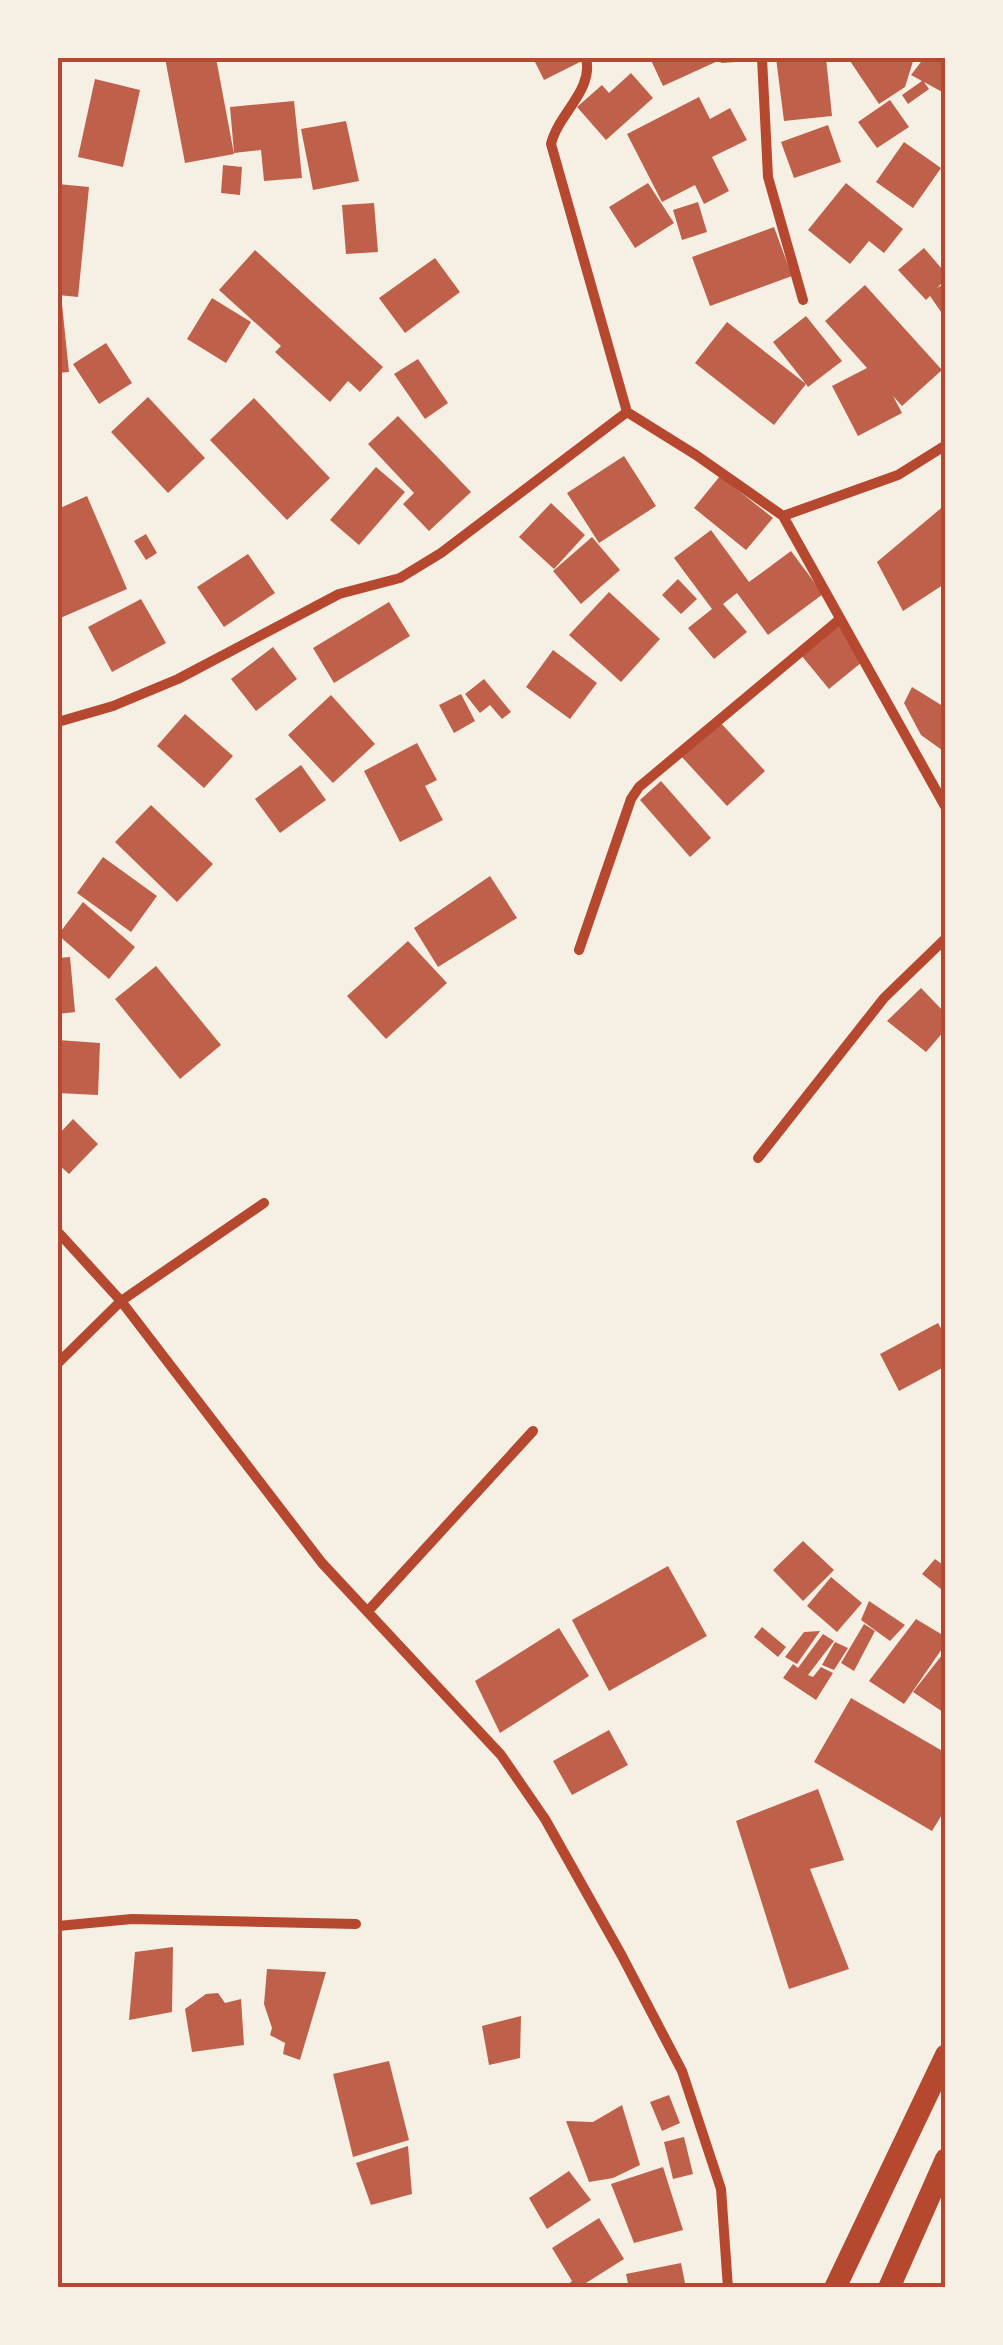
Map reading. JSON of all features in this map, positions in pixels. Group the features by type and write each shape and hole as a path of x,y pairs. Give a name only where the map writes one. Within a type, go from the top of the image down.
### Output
{"main road":[{"path":"835,2288 946,2055"},
{"path":"889,2288 946,2159"}],"street":[{"path":"586,58 587,80 554,130 550,144 627,412 784,516 946,808"},
{"path":"762,58 768,177 803,300"},
{"path":"58,722 113,706 178,680 340,594 400,578 441,553 627,412"},
{"path":"784,516 898,475 946,445"},
{"path":"579,950 630,800 639,787 840,619"},
{"path":"758,1158 884,998 946,938"},
{"path":"58,1363 121,1300 264,1203"},
{"path":"58,1232 121,1300 322,1563 501,1754 545,1819 682,2072 721,2189 728,2288"},
{"path":"368,1611 534,1431"},
{"path":"58,1926 132,1920 356,1924"}],"building":[{"path":"165,58 216,58 234,154 185,163"},
{"path":"533,58 588,58 544,80"},
{"path":"650,58 751,58 751,61 720,60 663,86"},
{"path":"776,58 826,58 832,116 784,121"},
{"path":"848,58 914,58 905,87 879,104"},
{"path":"924,58 946,58 946,94 924,82 929,89 908,104 902,95 922,81 911,75"},
{"path":"631,73 653,98 606,140 577,107 602,85 609,93"},
{"path":"95,79 140,90 123,167 78,157"},
{"path":"699,97 710,119 730,108 747,140 712,157 729,191 704,204 695,185 662,202 627,134"},
{"path":"890,100 909,127 877,148 858,122"},
{"path":"294,101 302,178 264,181 261,150 234,153 230,107"},
{"path":"346,121 359,181 313,190 301,129"},
{"path":"828,125 841,162 794,178 781,142"},
{"path":"904,142 941,168 913,208 876,182"},
{"path":"223,165 242,167 240,195 221,193"},
{"path":"648,183 674,223 635,248 609,207"},
{"path":"846,183 903,229 884,253 869,241 850,264 808,230"},
{"path":"58,184 89,187 78,297 58,295"},
{"path":"698,202 707,232 682,240 673,210"},
{"path":"374,203 378,252 346,254 342,205"},
{"path":"774,227 792,276 710,306 692,257"},
{"path":"924,248 942,269 946,267 946,279 937,288 946,283 946,319 930,296 926,300 898,270"},
{"path":"255,250 383,367 360,392 348,381 330,402 275,352 281,346 219,290"},
{"path":"435,258 460,292 405,333 379,298"},
{"path":"865,285 942,370 902,406 893,396 902,413 858,436 832,386 867,368 825,321"},
{"path":"212,298 251,322 226,363 187,339"},
{"path":"58,304 62,304 69,372 58,373"},
{"path":"806,316 842,361 808,387 773,342"},
{"path":"727,322 806,384 774,425 695,363"},
{"path":"106,343 132,383 99,404 73,364"},
{"path":"418,359 448,403 425,419 394,374"},
{"path":"148,397 205,458 168,493 111,432"},
{"path":"254,398 330,478 287,520 210,440"},
{"path":"398,416 471,492 429,531 403,504 414,493 368,444"},
{"path":"624,456 656,506 599,543 567,493"},
{"path":"376,467 405,492 359,545 330,520"},
{"path":"720,476 773,518 746,550 694,508"},
{"path":"87,496 127,589 58,619 58,509"},
{"path":"551,503 585,535 554,569 519,537"},
{"path":"946,504 946,583 903,611 877,562"},
{"path":"711,530 749,582 791,551 823,594 768,635 737,593 723,604 747,632 714,659 688,628 712,609 674,558"},
{"path":"146,534 157,553 146,560 134,541"},
{"path":"592,537 620,570 581,604 553,571"},
{"path":"248,554 275,593 224,627 197,587"},
{"path":"678,579 697,599 681,614 662,595"},
{"path":"609,592 660,639 621,682 569,635"},
{"path":"141,599 166,643 112,672 88,627"},
{"path":"389,602 410,636 334,683 313,648"},
{"path":"839,623 867,658 829,689 801,655"},
{"path":"273,647 297,679 256,711 231,679"},
{"path":"553,650 597,683 570,719 526,687"},
{"path":"484,679 511,712 502,719 490,705 480,713 465,694"},
{"path":"912,687 946,708 946,753 921,735 904,703"},
{"path":"461,694 475,721 454,733 439,705"},
{"path":"331,695 375,744 333,783 288,735"},
{"path":"185,714 233,756 204,788 157,746"},
{"path":"718,720 765,771 727,806 680,755"},
{"path":"417,743 437,780 425,786 443,820 400,842 364,771"},
{"path":"301,765 326,800 280,833 255,799"},
{"path":"661,781 711,838 690,857 640,800"},
{"path":"151,805 213,864 177,902 115,842"},
{"path":"103,857 157,896 131,932 77,893"},
{"path":"490,876 517,918 438,967 414,928"},
{"path":"83,902 135,947 109,979 58,935"},
{"path":"408,941 447,983 386,1039 347,996"},
{"path":"70,957 75,1012 58,1014 58,958"},
{"path":"156,966 221,1045 180,1079 115,999"},
{"path":"921,988 946,1014 946,1029 926,1052 887,1021"},
{"path":"58,1040 100,1043 98,1095 58,1093"},
{"path":"73,1119 98,1144 69,1174 58,1164 58,1135"},
{"path":"938,1323 946,1337 946,1366 899,1391 880,1354"},
{"path":"803,1541 834,1570 803,1601 773,1570"},
{"path":"935,1559 946,1567 946,1593 922,1574"},
{"path":"668,1566 707,1636 609,1691 572,1620"},
{"path":"831,1577 862,1603 837,1632 807,1606"},
{"path":"869,1601 905,1625 890,1641 861,1620"},
{"path":"916,1619 946,1637 946,1643 904,1704 869,1681"},
{"path":"864,1624 875,1631 854,1671 841,1663"},
{"path":"762,1627 786,1647 778,1657 754,1637"},
{"path":"559,1628 589,1676 500,1733 475,1681"},
{"path":"820,1631 797,1664 785,1657 804,1632"},
{"path":"823,1634 834,1641 808,1675 813,1677 821,1667 833,1673 816,1700 783,1678 793,1664 798,1668"},
{"path":"835,1642 848,1648 834,1670 822,1665"},
{"path":"946,1650 946,1714 913,1692"},
{"path":"851,1698 946,1753 946,1808 932,1831 814,1762"},
{"path":"609,1730 628,1765 572,1795 553,1761"},
{"path":"818,1789 844,1860 810,1869 849,1969 789,1989 736,1821"},
{"path":"173,1947 172,2012 129,2020 135,1952"},
{"path":"267,1969 326,1972 300,2060 283,2054 285,2043 270,2035 272,2028 264,2004"},
{"path":"218,1993 225,2003 241,1999 244,2045 192,2052 185,2009 206,1994"},
{"path":"521,2016 520,2058 489,2065 482,2026"},
{"path":"389,2061 409,2140 353,2157 333,2074"},
{"path":"669,2095 680,2123 662,2131 650,2102"},
{"path":"622,2105 640,2165 613,2178 589,2182 566,2121 593,2122"},
{"path":"684,2137 693,2174 673,2179 664,2142"},
{"path":"408,2146 412,2194 371,2205 356,2163"},
{"path":"663,2167 683,2230 634,2243 611,2184"},
{"path":"569,2171 591,2200 547,2229 529,2198"},
{"path":"599,2218 624,2259 578,2288 564,2288 572,2281 552,2248"},
{"path":"681,2263 686,2288 629,2288 626,2274"}]}
